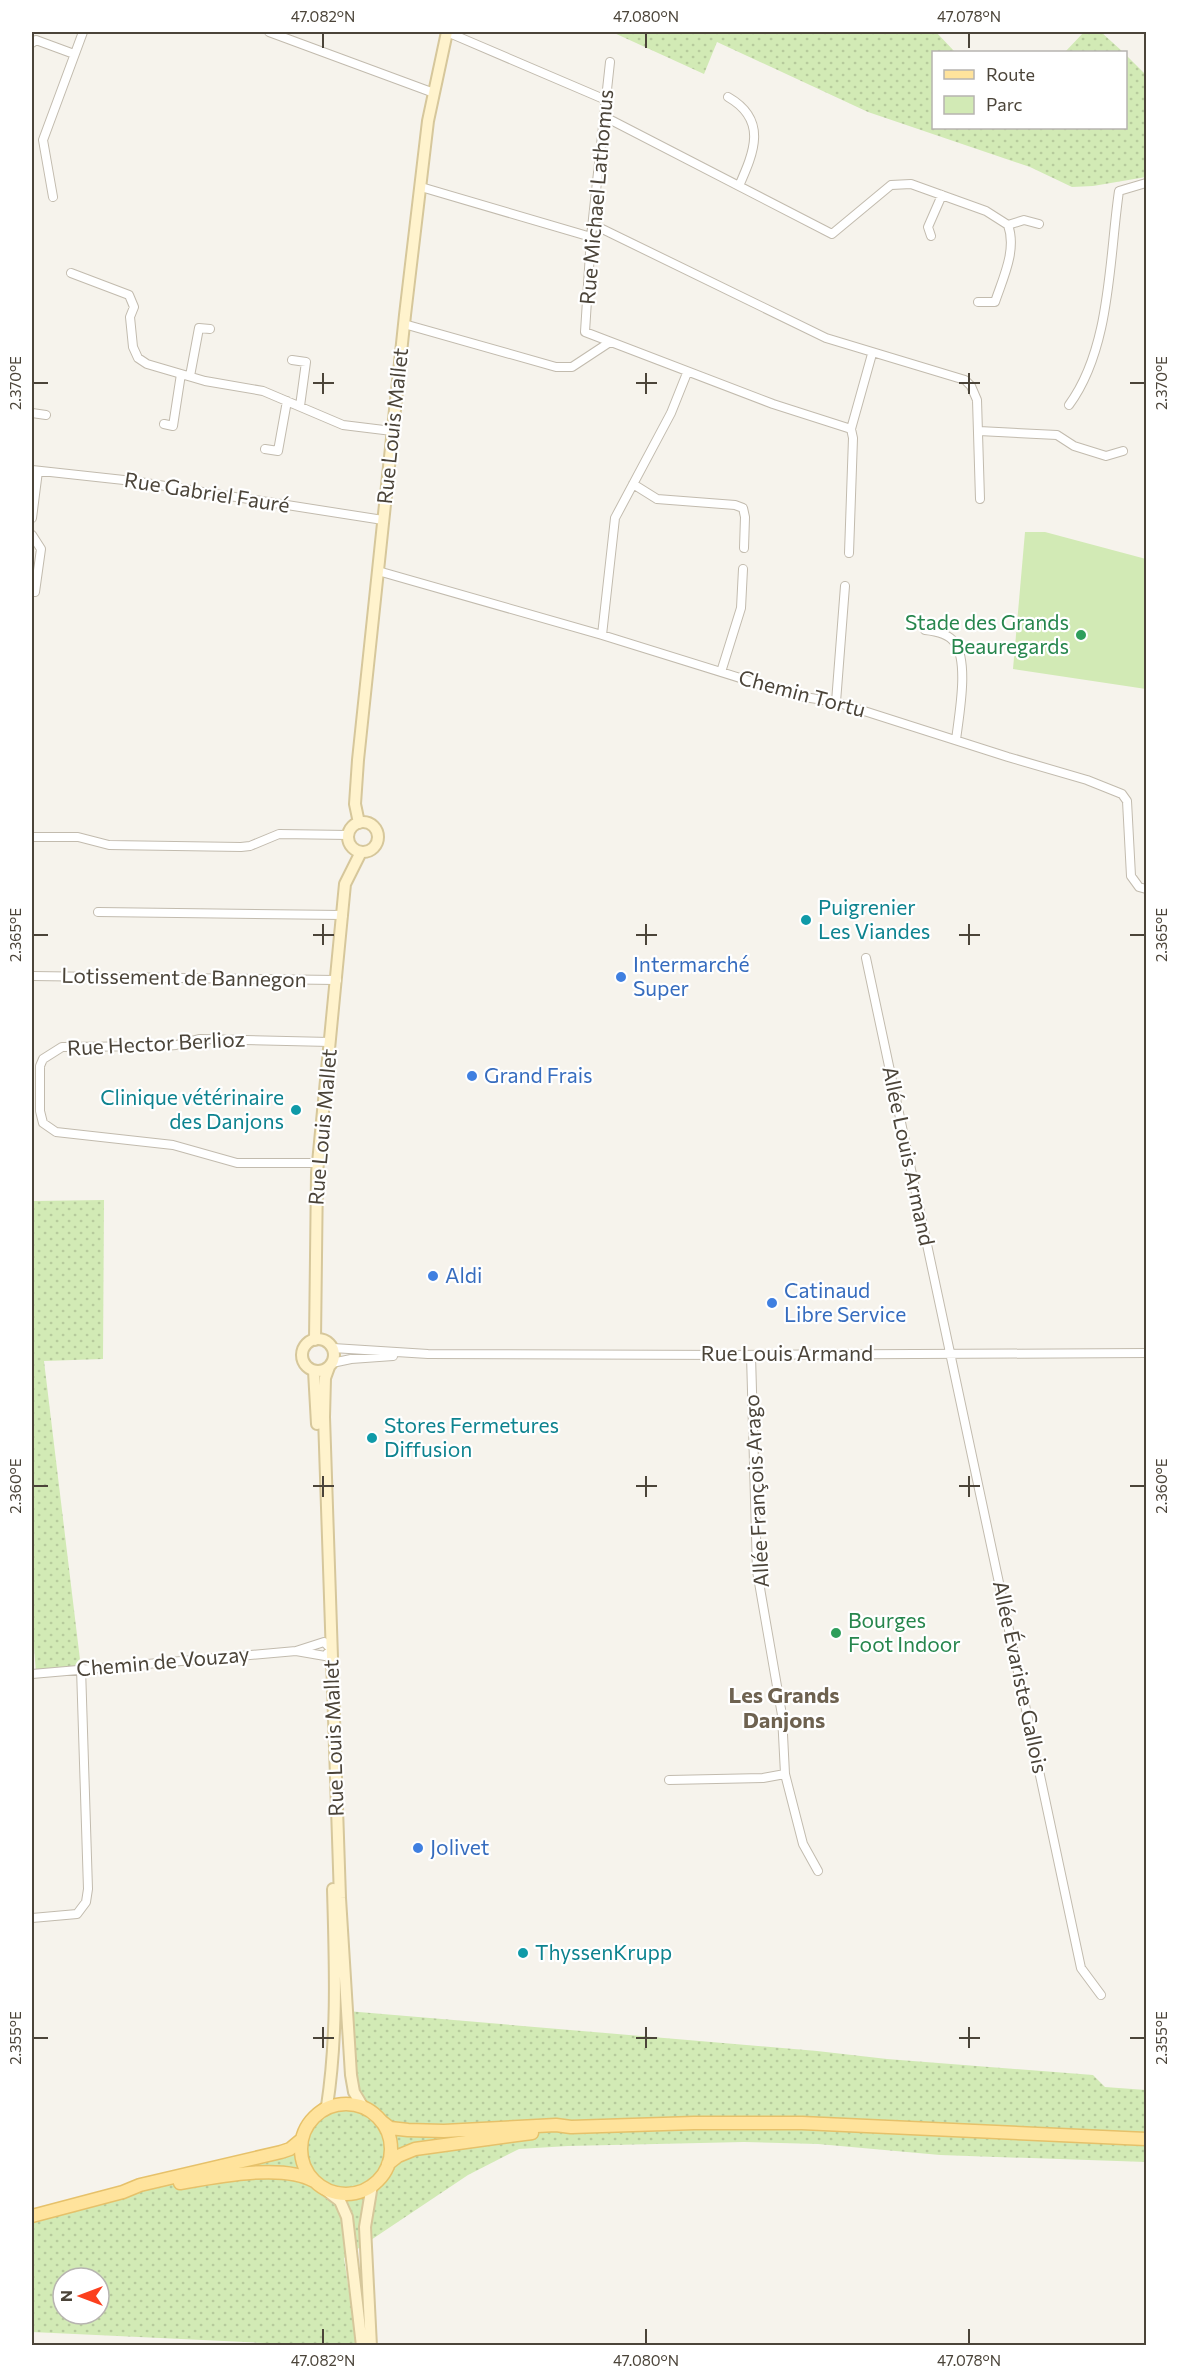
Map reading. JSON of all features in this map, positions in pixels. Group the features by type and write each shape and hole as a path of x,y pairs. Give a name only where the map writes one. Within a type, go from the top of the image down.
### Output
{"main road":[{"name":"Rue Louis Mallet","path":"363,2107 354,2092 342,1943 314,1371 306,1364 303,1354 306,1345 315,1340 318,1163 345,884 361,852 369,851 375,846 378,834 371,825 359,823 356,804 358,760 426,135 447,32"},
{"path":"359,823 352,827 349,835 351,846 361,852"},
{"path":"315,1340 325,1341 333,1348"},
{"name":"Rue Louis Mallet","path":"324,2110 327,2106 332,2072 336,2012 324,1417 325,1378 331,1365 333,1348"},
{"path":"314,1371 331,1365"},
{"path":"32,2216 123,2192 140,2185 290,2149 302,2139 310,2121 324,2110 345,2104 363,2107 390,2128 408,2130 444,2131 556,2125 571,2127 694,2123 802,2123 1146,2139"},
{"path":"381,2121 391,2146 388,2164"},
{"path":"123,2192 242,2174 296,2174 305,2176 330,2191 348,2194 365,2190 379,2179 388,2164 398,2156 415,2149 556,2131 571,2127"},
{"path":"302,2139 303,2162 319,2184 340,2201 347,2217 362,2346"},
{"path":"371,2346 365,2227 372,2185"}],"street":[{"path":"53,197 43,140 83,32"},
{"path":"268,32 434,93"},
{"path":"447,32 606,100"},
{"path":"32,43 36,40 75,54"},
{"name":"Rue Michael Lathomus","path":"610,62 592,224 585,332 610,342"},
{"path":"728,97 740,104 746,111 755,131 752,158 739,186"},
{"path":"605,117 832,234 891,185 911,184 986,211 1008,225 1012,236 1007,265 995,302 978,302"},
{"path":"1069,405 1080,389 1100,339 1119,191 1146,183"},
{"path":"421,187 591,237"},
{"path":"932,236 928,227 942,195"},
{"path":"1008,225 1024,220 1039,224"},
{"path":"592,224 826,338 872,354 965,380 971,386 977,400 980,499"},
{"path":"71,273 129,295 134,307 130,317 132,345 137,356 148,364 181,374 263,391 343,425 392,431"},
{"path":"404,324 556,367 572,367 610,342 773,405 851,429"},
{"path":"190,376 198,328 210,329"},
{"path":"849,553 851,429 872,354"},
{"path":"292,360 306,362 300,406"},
{"path":"602,635 612,528 615,518 671,413 687,373"},
{"path":"164,424 173,426 181,374"},
{"path":"265,450 278,452 286,401"},
{"path":"32,413 46,415"},
{"path":"979,431 1057,435 1074,446 1106,456 1123,452"},
{"path":"32,518 35,470"},
{"name":"Rue Gabriel Fauré","path":"35,470 134,481 383,520"},
{"path":"633,484 657,499 735,505 743,508 744,548"},
{"path":"32,535 41,549 35,592"},
{"path":"721,672 741,608 743,569"},
{"name":"Chemin Tortu","path":"378,571 602,635 798,696 836,702 1087,780 1122,794 1127,801 1131,876 1139,887 1146,890"},
{"path":"836,702 845,586"},
{"path":"926,630 937,632 954,641 962,661 956,740"},
{"path":"32,837 78,837 109,845 241,847 250,846 279,834 349,835"},
{"path":"98,912 343,915"},
{"name":"Allée Louis Armand","path":"866,958 950,1353"},
{"name":"Lotissement de Bannegon","path":"32,976 337,980"},
{"name":"Rue Hector Berlioz","path":"318,1163 237,1163 173,1145 56,1132 43,1123 36,1111 40,1066 43,1059 62,1047 170,1046 199,1039 330,1042"},
{"name":"Rue Louis Armand","path":"333,1348 428,1354 1146,1353"},
{"name":"Allée Évariste Gallois","path":"950,1353 1082,1968 1101,1995"},
{"name":"Rue Louis Armand","path":"331,1365 351,1359 428,1354"},
{"name":"Allée François Arago","path":"751,1355 757,1571 782,1715 785,1774 803,1844 818,1871"},
{"name":"Chemin de Vouzay","path":"32,1674 81,1668 327,1649"},
{"name":"Chemin de Vouzay","path":"296,1651 327,1649"},
{"path":"32,1918 77,1914 86,1902 88,1889 81,1668"},
{"path":"669,1780 763,1778 785,1774"}],"green space":[{"path":"612,32 936,32 954,51 932,51 932,129 1127,129 1127,56 1146,75 1146,177 1093,186 1072,187 1030,167 868,112 717,42 704,74"},
{"path":"1084,32 1101,32 1122,51 1066,51"},
{"name":"Stade des Grands Beauregards","path":"1025,532 1045,532 1146,559 1146,689 1013,669"},
{"path":"104,1200 103,1359 44,1361 81,1668 36,1673 32,1622 32,1201"},
{"path":"347,2011 1093,2075 1105,2087 1146,2090 1146,2162 940,2155 818,2144 744,2142 519,2149 468,2175 344,2258 357,2345 308,2345 32,2332 32,2216 265,2155 302,2139 312,2121 334,2106 362,2107 354,2092"}],"place":[{"name":"Stade des Grands Beauregards","path":"1081,635"},
{"name":"Puigrenier Les Viandes","path":"806,920"},
{"name":"Intermarché Super","path":"621,977"},
{"name":"Grand Frais","path":"472,1076"},
{"name":"Clinique vétérinaire des Danjons","path":"296,1110"},
{"name":"Aldi","path":"433,1276"},
{"name":"Catinaud Libre Service","path":"772,1303"},
{"name":"Stores Fermetures Diffusion","path":"372,1438"},
{"name":"Bourges Foot Indoor","path":"836,1633"},
{"name":"Jolivet","path":"418,1848"},
{"name":"ThyssenKrupp","path":"523,1953"}],"district":[{"name":"Les Grands Danjons","path":"784,1708"}]}
